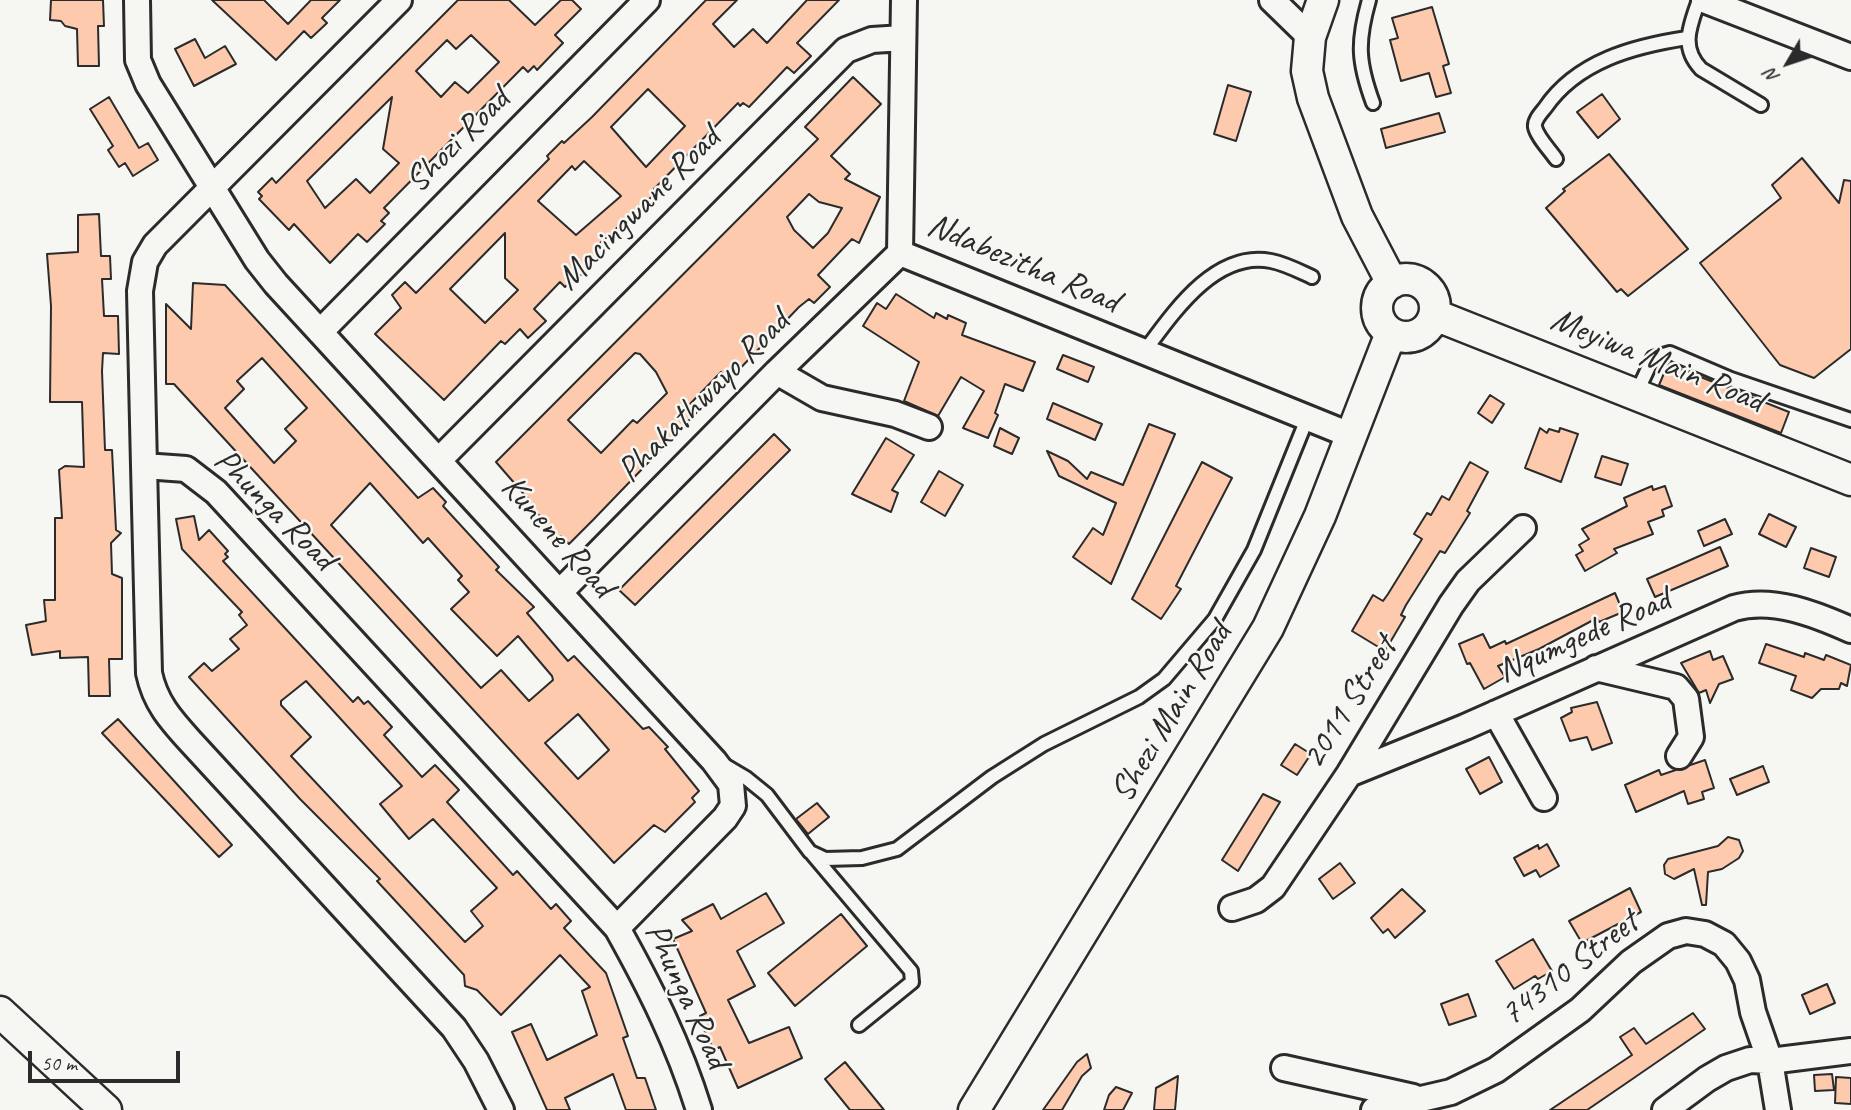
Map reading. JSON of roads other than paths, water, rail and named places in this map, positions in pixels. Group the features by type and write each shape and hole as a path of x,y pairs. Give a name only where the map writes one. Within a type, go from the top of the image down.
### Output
{"street":[{"name":"Kunene Road","path":"137,0 138,60 148,84 257,260 714,761 731,784 733,806 700,845 617,928"},
{"path":"399,0 155,245 145,262 140,291 149,673 154,694 164,711 454,1028 476,1061 501,1110"},
{"name":"Shozi Road","path":"320,332 647,0"},
{"name":"Ndabezitha Road","path":"904,0 900,253 1350,435"},
{"path":"1272,0 1310,37"},
{"path":"1323,0 1310,37 1307,71 1313,98 1357,216 1392,283"},
{"path":"1701,0 1851,57"},
{"name":"Macingwane Road","path":"439,460 846,50 873,40 903,38"},
{"name":"Phakathwayo Road","path":"560,592 777,372 900,253"},
{"path":"1410,279 1420,282 1432,296 1435,314 1431,323 1418,335 1399,337 1383,326 1377,307 1384,289 1392,283 1410,279"},
{"name":"Meyiwa Main Road","path":"1435,314 1851,480"},
{"name":"Shezi Main Road","path":"974,1110 1268,628 1320,516 1391,333"},
{"path":"777,372 822,398 895,414 929,427"},
{"name":"Phunga Road","path":"144,466 186,468 204,480 617,928 655,996 684,1062 699,1110"},
{"name":"2011 Street","path":"1233,908 1256,900 1273,887 1349,774 1451,605 1476,573 1523,528"},
{"name":"Nqumgede Road","path":"1349,774 1752,603 1770,603 1851,630"},
{"path":"1596,668 1676,687 1686,699 1691,737 1679,756"},
{"path":"1496,713 1544,799"},
{"name":"74310 Street","path":"1374,1110 1451,1092 1496,1070 1580,1010 1631,962 1668,936 1686,931 1704,934 1724,944 1738,961 1747,980 1753,1012 1770,1061 1778,1110"},
{"path":"0,1012 106,1110"},
{"path":"1665,1110 1726,1068 1749,1060 1770,1061 1851,1051"},
{"path":"1284,1068 1421,1099"}],"lane":[{"path":"1369,0 1359,43 1364,78 1373,103"},
{"path":"1701,0 1687,38 1688,50 1701,69 1761,105"},
{"path":"1556,159 1535,128 1536,120 1551,99 1601,60 1652,44 1687,38"},
{"path":"1144,352 1204,282 1224,269 1240,262 1270,260 1312,277"},
{"path":"1636,395 1653,358 1670,353 1731,379 1851,420"},
{"path":"810,852 825,859 841,860 897,849 1044,744 1139,697 1164,679 1216,619 1254,550 1307,419"},
{"path":"714,761 746,778 766,795 810,852 912,971 912,982 859,1025"}]}
